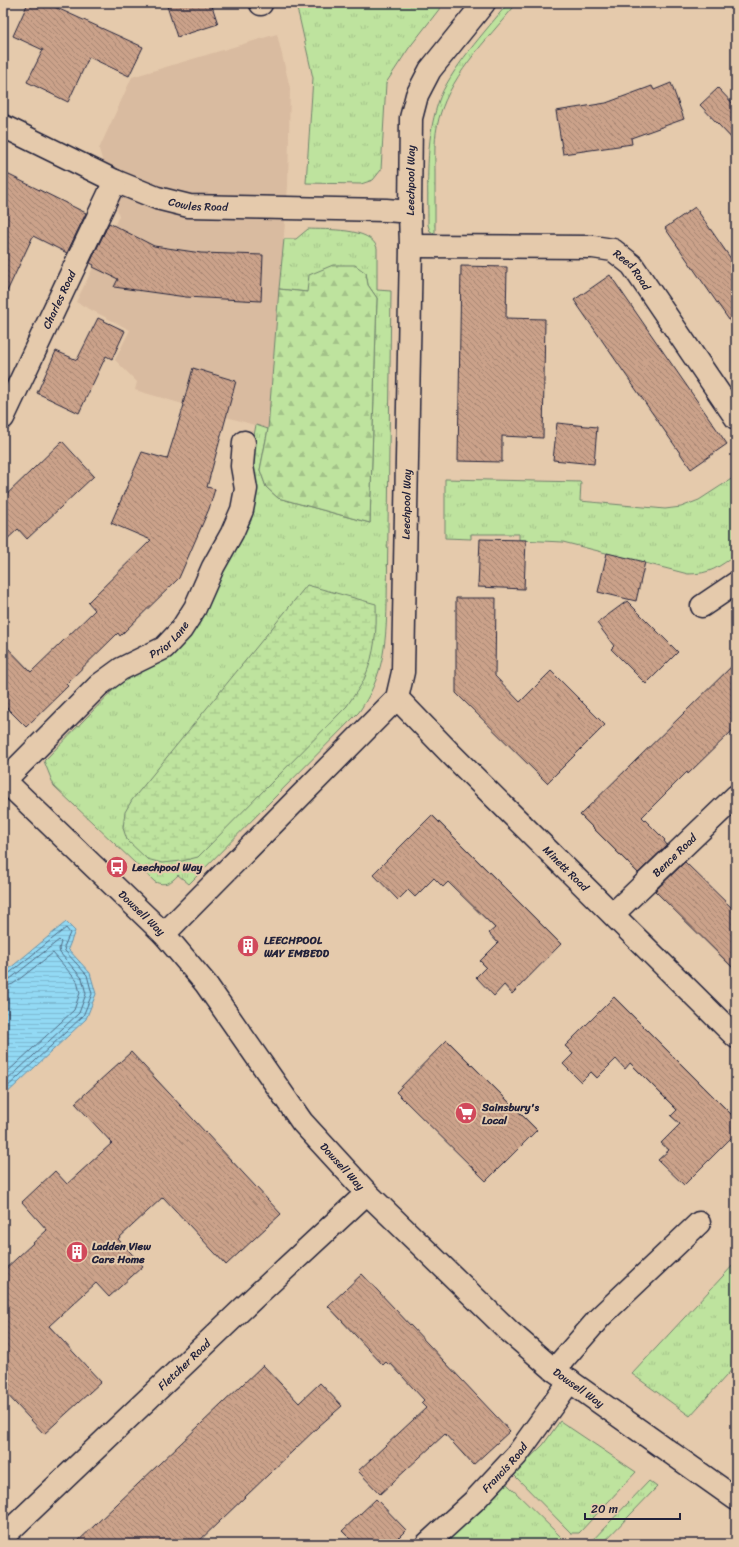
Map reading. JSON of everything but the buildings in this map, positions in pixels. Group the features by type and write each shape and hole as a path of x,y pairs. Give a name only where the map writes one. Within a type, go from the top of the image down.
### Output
{"street":[{"name":"Leechpool Way","path":"397,698 403,672 411,246 411,118 416,95 430,70 484,3"},
{"name":"Cowles Road","path":"3,126 115,181 157,198 188,206 410,212"},
{"name":"Charles Road","path":"3,418 115,181"},
{"name":"Reed Road","path":"411,246 593,248 613,250 632,265 736,418"},
{"name":"Prior Lane","path":"4,780 99,685 122,669 164,648 181,630 195,608 213,567 232,533 242,510 246,489 242,466 244,442"},
{"path":"702,606 736,583"},
{"name":"Minett Road","path":"397,698 457,760 736,1037"},
{"path":"164,934 397,698"},
{"name":"Dowsell Way","path":"4,780 164,934 206,984 302,1122 367,1193 509,1331 562,1376 736,1499"},
{"name":"Bence Road","path":"613,914 736,796"},
{"name":"Fletcher Road","path":"3,1537 256,1296 367,1193"},
{"name":"Francis Road","path":"428,1544 474,1501 516,1456 562,1376 600,1317 699,1223"}],"shaded area":[{"path":"277,34 290,88 288,186 268,429 135,390 137,382 115,360 130,330 76,302 119,216 99,149 132,77"}],"green space":[{"path":"295,3 444,3 409,48 386,83 381,170 373,180 361,184 306,183 313,78"},
{"path":"508,3 517,3 458,76 442,109 437,127 435,144 435,234 430,231 428,225 428,163 431,133 438,103 450,77 459,64"},
{"path":"308,229 347,231 366,236 373,241 377,248 377,290 391,291 387,605 386,634 382,661 373,686 359,712 189,884 178,875 168,883 162,884 155,882 54,786 44,761 123,680 158,662 182,646 201,617 222,570 251,521 257,491 251,451 256,425 268,429 260,470 266,487 278,498 370,523 377,298 368,285 366,273 307,292 279,289 284,239 296,239"},
{"path":"333,265 355,265 366,273 368,285 377,298 370,523 278,498 266,487 260,470 268,429 279,289 307,292 309,275"},
{"path":"736,476 736,555 714,569 703,573 688,574 563,542 519,540 519,534 471,534 471,539 445,538 445,479 581,482 580,501 665,509 681,507 699,500"},
{"path":"307,585 376,604 376,632 373,650 365,677 361,684 347,706 198,857 182,861 162,863 147,859 127,840 123,828 125,812 132,800"},
{"path":"736,1262 736,1365 690,1416 632,1374"},
{"path":"560,1421 636,1472 579,1533 571,1533 513,1474 543,1445"},
{"path":"649,1481 657,1487 602,1544 589,1544"},
{"path":"505,1482 563,1539 565,1544 439,1544"}],"water":[{"path":"66,922 75,931 68,949 90,973 96,994 86,1019 3,1097 3,974"}],"place":[{"name":"Leechpool Way","path":"117,867"},
{"name":"LEECHPOOL WAY EMBEDD","path":"248,946"},
{"name":"Sainsbury's Local","path":"466,1113"},
{"name":"Ladden View Care Home","path":"77,1252"}]}
